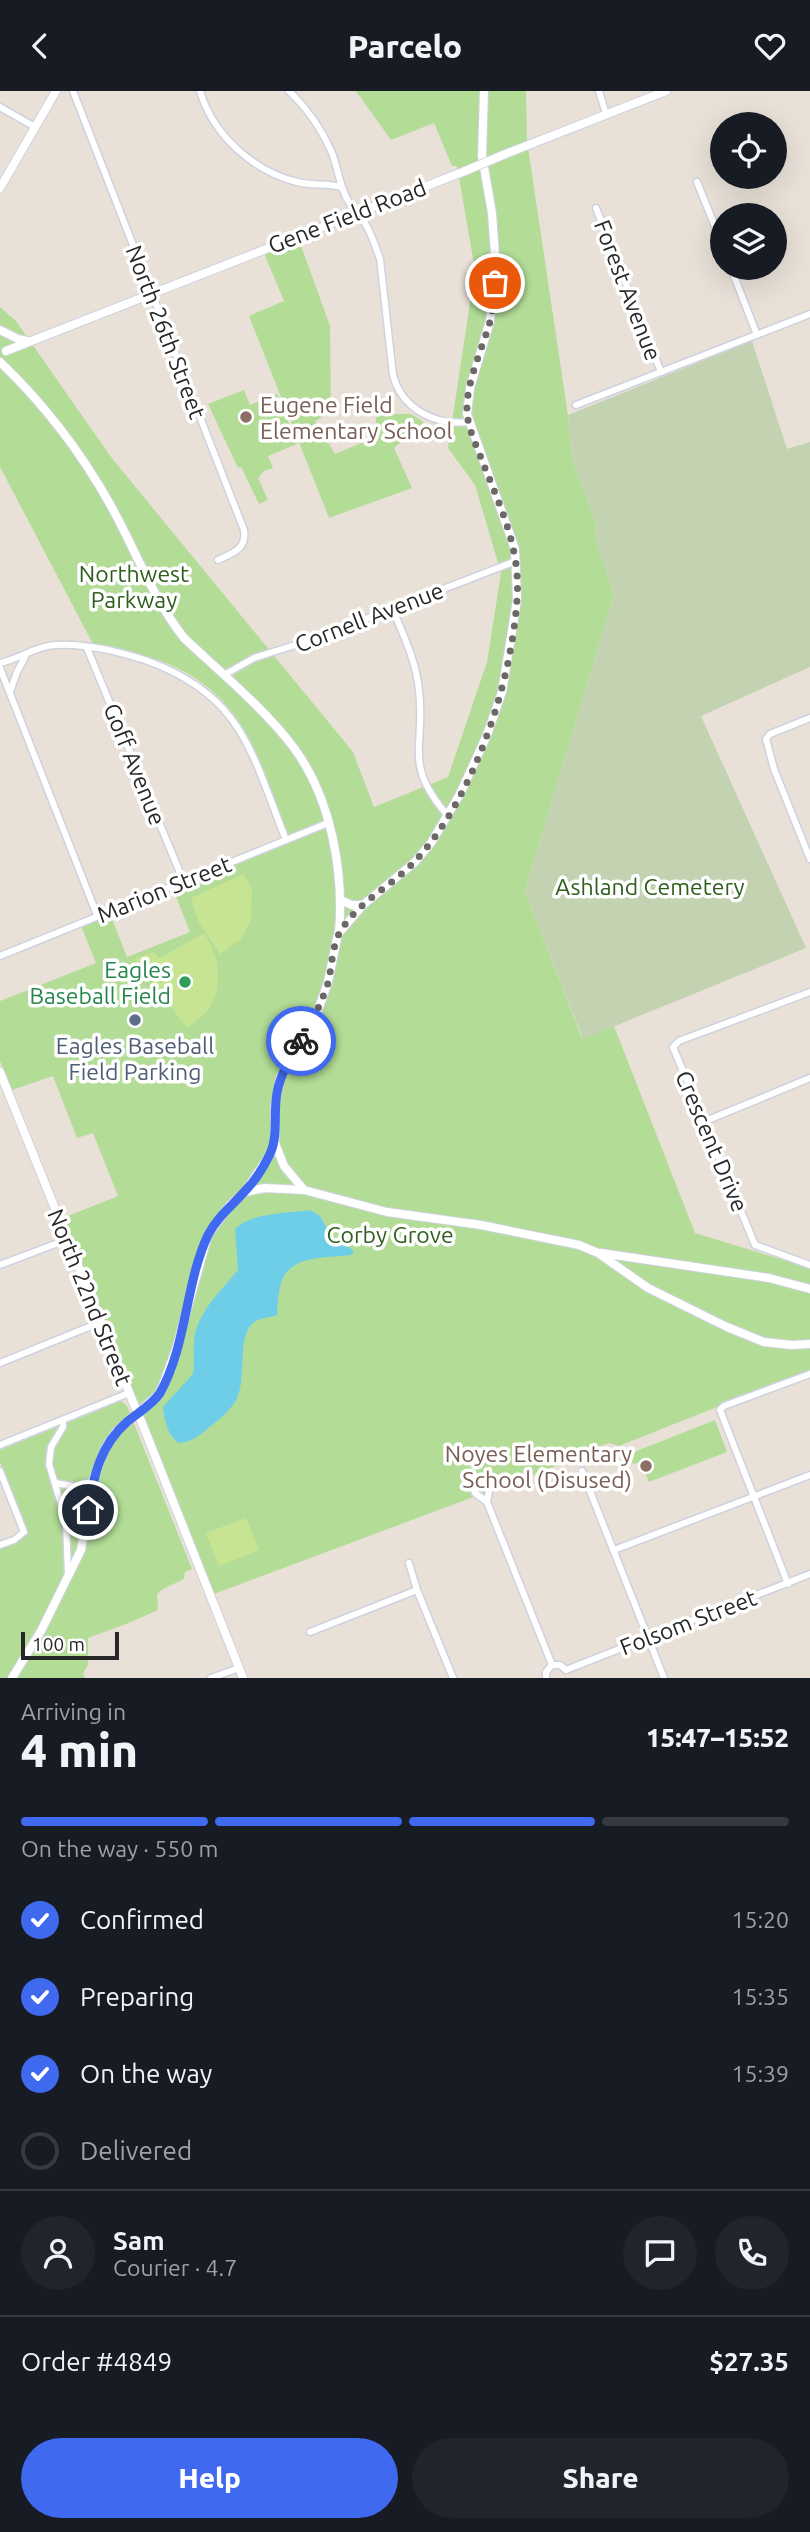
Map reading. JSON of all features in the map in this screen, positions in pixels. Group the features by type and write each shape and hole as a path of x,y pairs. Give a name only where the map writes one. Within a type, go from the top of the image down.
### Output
{"street":[{"path":"0,188 56,91"},
{"name":"North 26th Street","path":"73,91 244,530 246,538 241,548 218,560"},
{"path":"201,91 204,103 217,125 255,164 298,182 341,187"},
{"path":"289,91 306,107 324,138 338,170 341,187 369,231 380,260 393,375 398,390 411,405 441,422 469,422"},
{"path":"338,934 363,905 415,862 431,843 448,816 488,735 502,692 517,600 516,561 507,522 467,414 470,388 490,321 496,268 492,213 482,156 484,91"},
{"path":"599,91 606,114"},
{"name":"Gene Field Road","path":"2,357 27,341 666,91"},
{"path":"0,107 35,127"},
{"path":"696,182 710,215"},
{"name":"Forest Avenue","path":"596,208 661,372"},
{"path":"736,280 757,335"},
{"path":"576,405 810,314"},
{"path":"12,1678 41,1632 80,1550 93,1481 104,1448 116,1432 158,1395 176,1349 208,1235 230,1205 245,1192 271,1153 275,1140 275,1105 281,1078 316,1016 328,982 338,934 340,900 328,823 314,781 293,747 224,675 184,638 161,606 112,508 72,442 2,357 3,334 27,341"},
{"name":"Cornell Avenue","path":"224,675 254,658 311,640 516,561"},
{"path":"392,608 412,659 419,689 417,746 420,771 433,799 448,816"},
{"path":"0,663 43,647 55,645 88,648 129,655 169,669 196,683 213,697 240,730 286,840"},
{"name":"Goff Avenue","path":"88,648 183,880"},
{"path":"10,694 26,655"},
{"path":"0,669 97,915"},
{"path":"810,718 770,734 766,739 769,755 807,844 810,859"},
{"name":"Marion Street","path":"0,957 97,915 328,823"},
{"path":"340,900 352,905 363,905"},
{"name":"Crescent Drive","path":"810,992 679,1041 673,1047 755,1245 810,1265"},
{"name":"North 22nd Street","path":"0,1072 243,1678"},
{"path":"704,1122 810,1078"},
{"path":"275,1140 284,1166 304,1190"},
{"path":"245,1192 264,1188 304,1190 387,1212 481,1225 579,1245 598,1253 648,1288 727,1327 764,1342 810,1344"},
{"path":"0,1265 66,1240"},
{"path":"598,1253 769,1278 810,1289"},
{"path":"0,1363 101,1322"},
{"path":"788,1584 720,1410 724,1406 810,1374"},
{"path":"0,1445 130,1393"},
{"path":"64,1420 49,1455 49,1464 66,1521 68,1577"},
{"path":"0,1471 23,1528 21,1536 0,1545"},
{"path":"582,1471 664,1678"},
{"path":"614,1549 810,1475"},
{"path":"55,1483 77,1487 93,1481"},
{"path":"487,1502 552,1665"},
{"path":"409,1563 417,1590 453,1678"},
{"name":"Folsom Street","path":"566,1674 649,1637 810,1574"},
{"path":"310,1632 417,1590"},
{"path":"546,1678 546,1672 552,1665 561,1665 566,1674"},
{"path":"211,1678 239,1668"}],"green space":[{"name":"Corby Grove","path":"356,91 526,91 527,141 568,415 572,459 597,525 595,536 614,595 525,891 582,1038 614,1026 695,1233 810,1268 810,1370 619,1446 609,1443 580,1453 572,1460 214,1594 63,1218 118,1196 93,1133 77,1138 53,1076 12,1090 0,1061 0,1001 96,963 81,926 110,914 127,957 190,932 173,889 290,841 259,758 247,734 232,712 213,692 190,675 161,661 119,648 93,644 0,467 0,307 16,321 111,457 353,752 374,807 448,777 487,662 501,573 475,485 448,448 475,270 457,166 452,166 434,123 391,140"},
{"path":"299,240 330,326 331,413 315,421 335,454 373,438 377,414 411,414 424,422 394,448 412,488 329,518 249,316 284,301 264,253"},
{"name":"Ashland Cemetery","path":"752,341 787,449 810,442 810,667 701,716 806,948 583,1039 525,891 614,595 595,536 597,525 572,459 568,415"},
{"path":"244,390 250,405 277,394 297,444 268,456 273,468 264,471 258,478 268,500 259,504 241,467 238,468 208,404"},
{"name":"Eagles Baseball Field","path":"243,874 252,889 251,919 242,938 220,954 198,921 191,898"},
{"name":"Eagles Baseball Field","path":"204,933 217,962 218,984 211,1004 203,1015 187,1028 135,959 153,952 160,958"},
{"path":"121,1401 127,1406 192,1569 185,1572 184,1579 157,1594 158,1610 88,1638 88,1665 83,1674 85,1678 0,1678 0,1548 20,1540 27,1529 0,1462 0,1450"},
{"path":"715,1420 727,1452 649,1482 641,1462 633,1464 629,1454"},
{"path":"246,1518 259,1550 219,1566 206,1533"}],"water":[{"path":"310,1210 320,1216 331,1235 354,1251 351,1255 308,1260 287,1272 280,1286 277,1315 257,1320 247,1331 241,1384 235,1402 224,1415 200,1434 189,1441 179,1443 169,1432 163,1407 193,1374 194,1340 200,1320 211,1302 238,1270 235,1229 259,1217"}],"way so far":[{"path":"301,1041 316,1016 328,982 338,934 363,905 415,862 431,843 460,794 488,735 502,692 517,600 516,561 507,522 478,450 467,414 470,388 490,321 495,283"}],"place":[{"name":"Eugene Field Elementary School","path":"246,417"},
{"name":"Eagles Baseball Field","path":"185,982"},
{"name":"Eagles Baseball Field Parking","path":"135,1020"},
{"name":"Noyes Elementary School (Disused)","path":"646,1466"}],"route":[{"path":"88,1510 93,1481 104,1448 116,1432 153,1401 163,1385 171,1366 208,1235 217,1220 245,1192 271,1153 275,1140 277,1092 281,1078 301,1041"}],"park label":[{"name":"Northwest Parkway","path":"134,586"}]}
